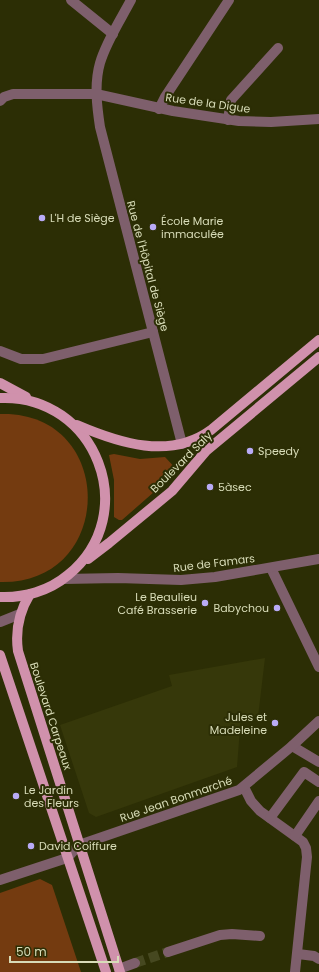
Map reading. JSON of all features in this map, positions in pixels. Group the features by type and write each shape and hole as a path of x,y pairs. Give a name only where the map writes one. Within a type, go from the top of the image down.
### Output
{"main road":[{"name":"Boulevard Saly","path":"73,424 109,438 136,445 156,446 182,444 196,440 211,430 319,340"},
{"name":"Boulevard Saly","path":"78,566 109,543 172,490 206,452 319,357"},
{"path":"0,383 32,401 54,410 73,424 88,441 95,453 103,475 105,494 104,512 100,531 90,552 78,566 52,586 30,594 16,597 0,597"},
{"path":"0,398 14,398 32,401"},
{"name":"Boulevard Carpeaux","path":"30,594 20,614 17,637 18,651 120,970"},
{"path":"0,655 106,972"}],"street":[{"path":"71,0 114,34"},
{"name":"Rue de l'Hôpital de Siège","path":"131,0 100,64 96,94 100,127 182,444"},
{"path":"159,109 165,97 229,0"},
{"path":"228,120 231,100 278,48"},
{"name":"Rue de la Digue","path":"0,101 13,94 96,94 159,109 228,120 271,122 319,119"},
{"path":"0,351 20,359 44,359 153,332"},
{"name":"Rue de Famars","path":"64,578 181,580 271,568 319,559"},
{"path":"271,568 319,667"},
{"path":"0,622 20,614"},
{"name":"Rue Jean Bonmarché","path":"80,845 229,794 244,787 319,721"},
{"path":"292,746 319,762"},
{"path":"270,818 304,772 319,782"},
{"path":"244,787 255,806 303,842 307,852 295,972"},
{"path":"295,836 319,801"},
{"path":"0,880 67,858 80,845"},
{"path":"168,952 220,935 232,934 260,936"},
{"path":"298,954 314,956 319,959"},
{"path":"120,970 135,963"}],"shaded area":[{"path":"0,414 38,420 66,439 82,466 88,498 82,529 66,556 38,575 0,582"},
{"path":"114,454 140,459 165,457 178,471 122,520 114,517 114,480 109,455"},
{"path":"265,658 258,717 241,716 237,767 96,817 89,813 60,725 172,686 169,675"},
{"path":"40,879 52,885 81,972 0,972 0,893"}],"tunnel":[{"path":"135,963 168,952"}],"place":[{"name":"L'H de Siège","path":"42,218"},
{"name":"École Marie immaculée","path":"153,227"},
{"name":"Speedy","path":"250,451"},
{"name":"5àsec","path":"210,487"},
{"name":"Le Beaulieu Café Brasserie","path":"205,603"},
{"name":"Babychou","path":"277,608"},
{"name":"Jules et Madeleine","path":"275,723"},
{"name":"Le Jardin des Fleurs","path":"16,796"},
{"name":"David Coiffure","path":"31,846"}]}
